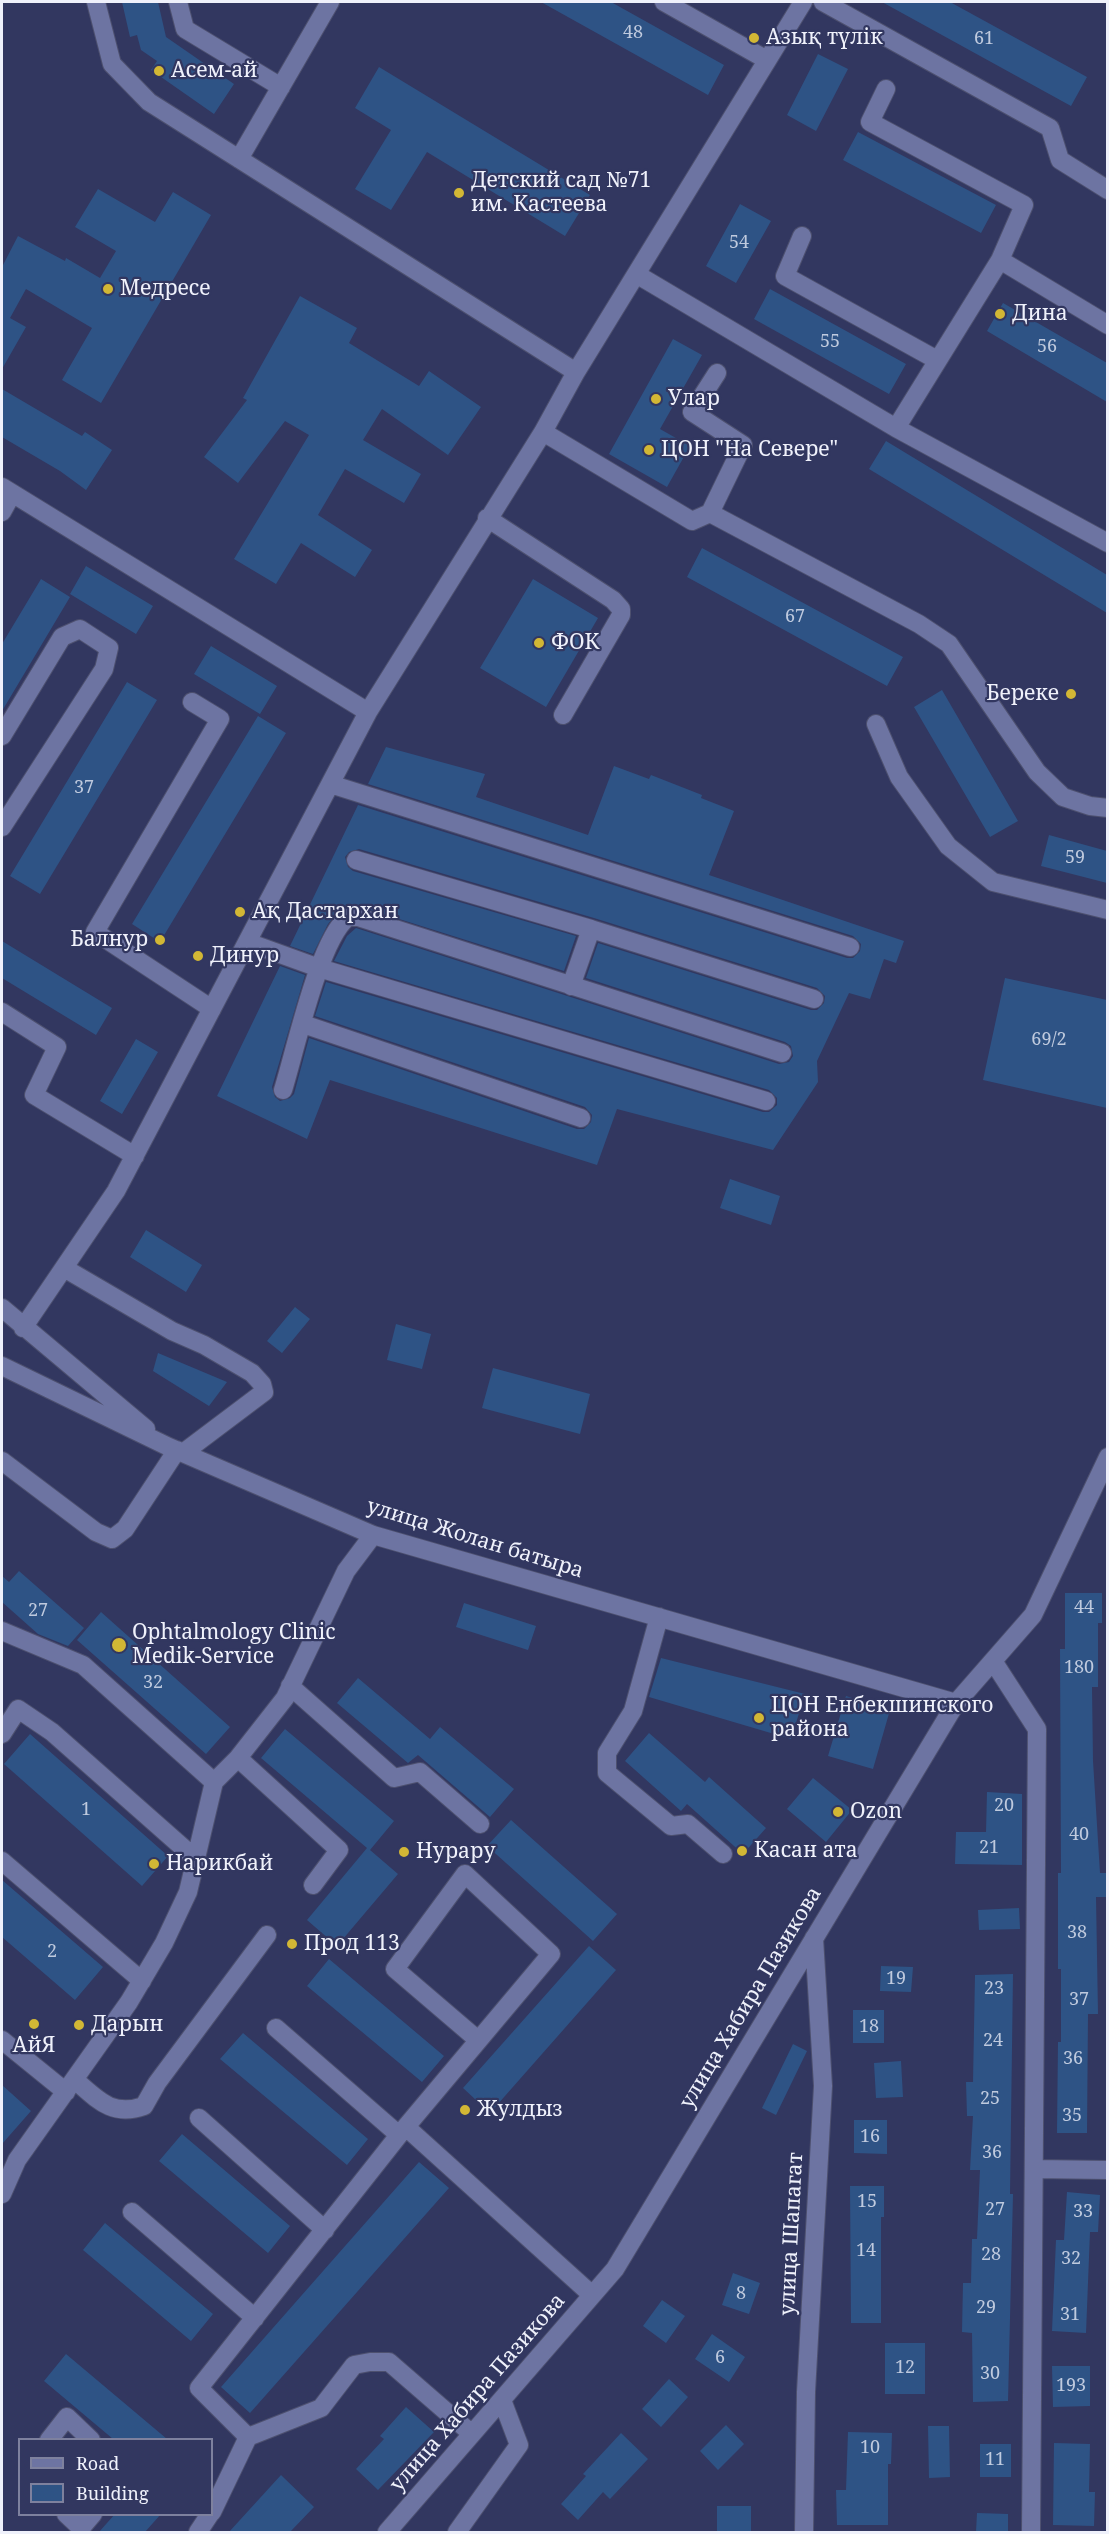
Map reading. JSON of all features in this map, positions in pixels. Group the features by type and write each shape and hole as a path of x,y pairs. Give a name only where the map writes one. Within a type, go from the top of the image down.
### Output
{"street":[{"path":"96,2 112,64 148,102 576,372"},
{"path":"178,2 185,29 281,87"},
{"path":"239,159 330,2"},
{"path":"664,2 767,60"},
{"path":"23,1328 116,1191 368,712 487,518 543,432 576,372 802,2"},
{"path":"823,2 1050,128 1060,160 1107,190"},
{"path":"886,89 870,122 1024,204 1000,260 896,428"},
{"path":"802,236 785,276 937,360"},
{"path":"1000,260 1107,325"},
{"path":"636,274 896,428 1107,543"},
{"path":"543,432 692,521 710,513 743,445 692,412 717,373"},
{"path":"2,512 7,491 368,712"},
{"path":"710,513 919,624 949,644 1037,772 1063,797 1090,806 1107,808"},
{"path":"487,518 613,600 621,609 621,615 563,715"},
{"path":"2,736 62,637 80,628 109,648 104,669 2,827"},
{"path":"192,702 220,719 94,932 212,1009"},
{"path":"876,724 899,777 948,846 993,882 1107,910"},
{"path":"330,784 850,947"},
{"path":"356,860 591,929 813,999"},
{"path":"283,1090 320,968 341,923 348,917 358,917 782,1053"},
{"path":"571,986 591,929"},
{"path":"247,942 320,968 766,1101"},
{"path":"2,1012 57,1047 34,1095 135,1156"},
{"path":"303,1024 581,1118"},
{"path":"2,1461 96,1533 112,1539 125,1529 176,1450 264,1392 262,1384 242,1367 204,1345 172,1331 64,1268"},
{"path":"2,1308 23,1328 176,1450"},
{"name":"улица Жолан батыра","path":"4,1372 176,1450 373,1535 956,1703"},
{"name":"улица Хабира Пазикова","path":"387,2532 615,2269 956,1703 1033,1615 1107,1457"},
{"path":"2,2194 17,2160 142,1981 188,1892 214,1782 238,1758 285,1698 346,1572 373,1535"},
{"path":"659,1617 633,1711 607,1753 607,1773 671,1826 688,1824 723,1854"},
{"path":"2,1631 83,1665 214,1782"},
{"path":"993,1661 1037,1729 1031,2532"},
{"path":"290,1686 394,1778 420,1772 480,1824"},
{"path":"2,1734 18,1709 52,1732 197,1860"},
{"path":"238,1758 339,1850 313,1885"},
{"path":"2,1861 142,1981"},
{"path":"248,2437 199,2388 403,2131 551,1954 465,1874 395,1969 478,2040"},
{"path":"2,2040 70,2086 117,2110 128,2112 144,2106 157,2083 267,1935"},
{"name":"улица Шапагат","path":"804,2532 806,2392 823,2086 814,1938"},
{"path":"276,2028 403,2131 592,2295"},
{"path":"200,2118 325,2230"},
{"path":"1034,2169 1107,2170"},
{"path":"132,2212 255,2318"},
{"path":"213,2509 248,2437 321,2408 354,2365 389,2362 472,2434"},
{"path":"458,2532 519,2445 502,2400"},
{"path":"50,2438 67,2418 91,2438"},
{"path":"69,2516 85,2525"},
{"path":"198,2532 209,2516"}],"building":[{"path":"122,2 158,2 166,37 234,84 214,114 151,70 157,61 141,50 137,35 130,37"},
{"path":"541,2 611,2 724,65 708,95"},
{"path":"882,2 950,2 1087,77 1071,106"},
{"path":"818,54 848,69 816,131 787,115"},
{"name":"Детский сад №71 им. Кастеева","path":"379,67 590,195 565,236 427,152 391,210 355,189 391,130 355,108"},
{"path":"858,132 996,205 981,233 843,160"},
{"name":"Медресе","path":"98,189 155,222 173,192 211,215 101,403 62,380 92,328 26,289 10,318 26,327 2,369 2,267 18,236 65,261 66,258 100,278 116,251 75,227"},
{"path":"740,204 771,221 736,283 706,266"},
{"path":"770,289 906,364 889,394 754,319"},
{"path":"300,296 357,328 349,343 419,386 429,371 481,407 448,455 382,409 363,440 421,474 404,503 345,469 318,515 372,550 355,577 301,543 276,584 234,559 309,435 285,421 238,483 204,457 247,400 243,398"},
{"path":"1003,303 1107,363 1107,402 987,331"},
{"path":"673,339 702,355 660,429 690,446 667,487 609,454"},
{"path":"2,389 82,436 85,432 112,450 86,490 60,471 2,437"},
{"path":"886,441 1107,575 1107,613 869,469"},
{"path":"702,548 903,657 887,686 687,577"},
{"path":"86,566 153,606 136,634 70,594"},
{"path":"41,579 70,597 2,711 2,644"},
{"name":"ФОК","path":"533,579 598,618 546,707 480,668"},
{"path":"211,646 277,686 260,714 194,674"},
{"path":"127,682 157,700 40,894 10,876"},
{"path":"942,690 1018,821 990,837 914,707"},
{"path":"258,716 286,733 160,942 132,924"},
{"path":"386,747 485,774 476,797 588,835 614,766 649,779 651,775 702,795 701,798 734,811 709,875 904,941 896,963 884,959 870,999 849,993 817,1061 818,1082 773,1150 617,1109 597,1165 330,1080 307,1139 217,1096 280,966 305,975 272,1087 275,1097 280,1101 294,1094 309,1038 577,1129 584,1129 591,1122 592,1115 585,1107 315,1016 326,982 763,1112 769,1112 777,1105 777,1098 769,1090 334,961 347,936 356,928 779,1064 789,1062 793,1056 791,1046 785,1042 586,978 598,943 811,1010 817,1010 824,1003 825,996 817,988 594,918 359,849 349,852 345,857 348,867 353,871 576,936 564,971 358,906 348,906 340,910 328,924 313,954 290,946 358,805 847,958 853,958 860,951 861,944 853,936 368,784"},
{"path":"1049,835 1107,851 1107,883 1041,866"},
{"path":"2,941 112,1008 96,1035 2,978"},
{"path":"1005,978 1107,1000 1107,1108 983,1080"},
{"path":"136,1039 158,1052 122,1114 100,1101"},
{"path":"730,1179 780,1196 771,1225 720,1208"},
{"path":"146,1230 202,1265 186,1292 130,1257"},
{"path":"295,1307 310,1319 282,1353 267,1341"},
{"path":"396,1324 431,1334 422,1369 387,1360"},
{"path":"158,1353 227,1382 209,1406 153,1371"},
{"path":"493,1368 590,1394 580,1434 482,1408"},
{"path":"19,1571 84,1628 68,1646 38,1634 2,1602 2,1576 9,1582"},
{"path":"1065,1593 1102,1593 1102,1623 1098,1623 1098,1687 1092,1687 1093,1761 1100,1873 1107,1873 1107,1897 1096,1897 1098,2014 1088,2014 1087,2133 1057,2133 1058,2042 1061,2042 1061,1969 1058,1969 1058,1873 1061,1873 1060,1649 1065,1649"},
{"path":"464,1603 536,1626 528,1650 456,1627"},
{"path":"101,1612 230,1727 206,1754 77,1640"},
{"name":"ЦОН Енбекшинского района","path":"661,1658 805,1694 791,1739 649,1697"},
{"path":"358,1678 430,1739 440,1727 514,1789 490,1817 418,1755 408,1763 337,1703"},
{"path":"846,1696 890,1710 873,1769 828,1756"},
{"path":"285,1729 394,1821 370,1850 398,1874 337,1946 307,1920 367,1848 261,1758"},
{"path":"649,1733 705,1782 709,1777 766,1828 743,1854 687,1804 681,1811 625,1761"},
{"path":"30,1734 168,1856 142,1886 4,1764"},
{"path":"813,1778 852,1810 826,1842 787,1809"},
{"path":"987,1792 1022,1794 1022,1865 955,1864 956,1832 986,1832"},
{"path":"511,1820 617,1914 593,1941 487,1846"},
{"path":"2,1880 103,1967 75,2000 2,1937"},
{"path":"1019,1908 1020,1929 979,1930 978,1910"},
{"path":"589,1946 616,1970 490,2113 463,2088"},
{"path":"329,1959 444,2056 422,2082 307,1986"},
{"path":"881,1966 913,1967 911,1992 880,1991"},
{"path":"1013,1974 1010,2194 1013,2194 1008,2401 973,2402 972,2333 962,2332 963,2283 971,2283 972,2239 977,2239 980,2170 970,2170 973,2116 967,2116 966,2082 973,2082 975,1975"},
{"path":"853,2010 884,2010 884,2043 853,2043"},
{"path":"243,2033 368,2139 347,2165 220,2059"},
{"path":"793,2044 807,2051 776,2115 762,2108"},
{"path":"901,2061 903,2097 876,2098 874,2063"},
{"path":"2,2085 31,2111 2,2144"},
{"path":"854,2120 887,2120 887,2154 854,2153"},
{"path":"182,2134 290,2226 268,2253 159,2161"},
{"path":"419,2162 449,2188 250,2413 221,2387"},
{"path":"850,2186 884,2186 884,2217 881,2217 881,2323 851,2323"},
{"path":"1067,2192 1100,2195 1098,2232 1090,2232 1086,2333 1052,2331 1056,2240 1064,2240"},
{"path":"105,2223 213,2314 191,2341 83,2250"},
{"path":"733,2273 760,2283 749,2314 722,2305"},
{"path":"662,2300 685,2316 666,2343 643,2326"},
{"path":"712,2334 745,2357 729,2382 695,2359"},
{"path":"885,2343 925,2343 925,2394 885,2394"},
{"path":"66,2354 166,2438 112,2438 44,2381"},
{"path":"1052,2366 1090,2366 1090,2406 1053,2407"},
{"path":"669,2379 688,2397 661,2427 642,2409"},
{"path":"406,2407 434,2432 378,2490 356,2469 384,2439 380,2436"},
{"path":"726,2425 744,2444 718,2470 700,2451"},
{"path":"928,2426 949,2426 950,2477 929,2478"},
{"path":"848,2432 892,2433 891,2464 888,2464 888,2525 837,2525 836,2490 846,2490"},
{"path":"621,2433 648,2459 610,2499 603,2492 578,2520 561,2504 586,2476 583,2474"},
{"path":"1054,2443 1090,2444 1089,2492 1095,2492 1094,2526 1053,2525"},
{"path":"980,2444 1011,2444 1011,2477 980,2477"},
{"path":"281,2475 314,2507 290,2532 229,2532"},
{"path":"717,2506 751,2506 751,2532 717,2532"},
{"path":"977,2513 1008,2514 1008,2532 976,2532"},
{"path":"113,2516 159,2516 145,2532 99,2532"}],"place":[{"name":"Азық түлік","path":"754,38"},
{"name":"Асем-ай","path":"159,71"},
{"name":"Детский сад №71 им. Кастеева","path":"459,193"},
{"name":"Медресе","path":"108,289"},
{"name":"Дина","path":"1000,314"},
{"name":"Улар","path":"656,399"},
{"name":"ЦОН \"На Севере\"","path":"649,450"},
{"name":"ФОК","path":"539,643"},
{"name":"Береке","path":"1071,694"},
{"name":"Ақ Дастархан","path":"240,912"},
{"name":"Балнур","path":"160,940"},
{"name":"Динур","path":"198,956"},
{"name":"Ophtalmology Clinic Medik-Service","path":"119,1645"},
{"name":"ЦОН Енбекшинского района","path":"759,1718"},
{"name":"Ozon","path":"838,1812"},
{"name":"Касан ата","path":"742,1851"},
{"name":"Нурару","path":"404,1852"},
{"name":"Нарикбай","path":"154,1864"},
{"name":"Прод 113","path":"292,1944"},
{"name":"АйЯ","path":"34,2024"},
{"name":"Дарын","path":"79,2025"},
{"name":"Жулдыз","path":"465,2110"}]}
